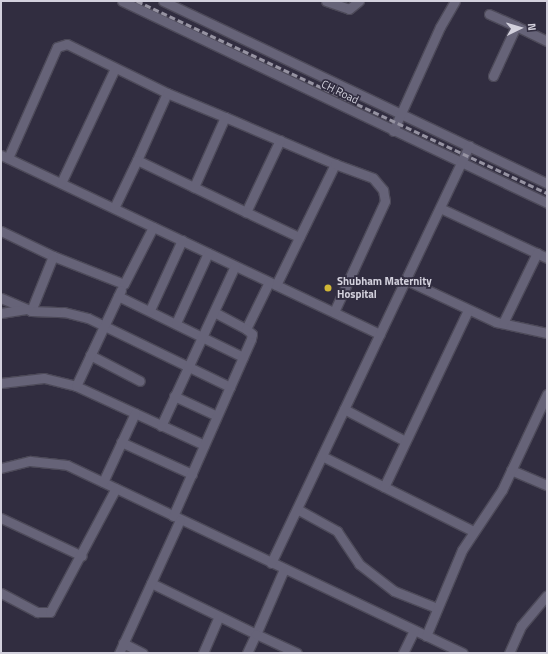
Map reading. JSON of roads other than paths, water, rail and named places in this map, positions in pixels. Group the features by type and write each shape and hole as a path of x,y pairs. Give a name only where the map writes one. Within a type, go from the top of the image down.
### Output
{"street":[{"name":"CH Road","path":"122,1 547,203"},
{"name":"CH Road","path":"163,1 547,183"},
{"path":"326,1 349,9 359,1"},
{"path":"393,131 440,27 455,1"},
{"path":"489,14 547,41"},
{"path":"493,76 516,26"},
{"path":"334,312 385,201 384,190 373,178 334,164 167,93 67,44 57,47 4,156 380,334"},
{"path":"61,183 115,68"},
{"path":"114,208 167,93"},
{"path":"194,187 225,117"},
{"path":"246,212 280,140"},
{"path":"271,563 469,146"},
{"path":"137,160 299,237"},
{"path":"246,329 299,237 334,164"},
{"path":"440,208 547,258"},
{"path":"76,386 118,296 153,227"},
{"path":"1,230 53,256 124,284"},
{"path":"150,310 182,240"},
{"path":"176,323 208,253"},
{"path":"503,324 537,254"},
{"path":"28,310 53,256"},
{"path":"161,426 235,266"},
{"path":"406,280 468,310 503,324 547,333"},
{"path":"118,296 150,310 202,338 243,357"},
{"path":"1,298 28,310"},
{"path":"1,313 28,310 64,312 88,318 230,387"},
{"path":"384,487 468,310"},
{"path":"119,653 151,583 177,518 192,474 252,334 246,329 214,312"},
{"path":"90,355 140,381"},
{"path":"1,383 44,378 76,386 204,445"},
{"path":"426,636 437,608 473,531 485,520 511,470 547,394"},
{"path":"174,396 217,416"},
{"path":"344,409 405,441"},
{"path":"103,482 135,413"},
{"path":"121,442 192,474"},
{"path":"322,456 473,531"},
{"path":"1,468 30,461 66,465 463,653"},
{"path":"511,470 547,484"},
{"path":"1,593 37,612 50,612 82,556 116,488"},
{"path":"297,509 337,531 360,564 394,592 437,608"},
{"path":"1,518 82,556"},
{"path":"247,653 284,569"},
{"path":"151,583 297,653"},
{"path":"509,653 521,626 547,595"},
{"path":"203,653 219,616"},
{"path":"403,653 414,630"},
{"path":"123,643 143,653"}],"railway":[{"path":"137,1 547,193"}],"place":[{"name":"Shubham Maternity Hospital","path":"328,288"}]}
